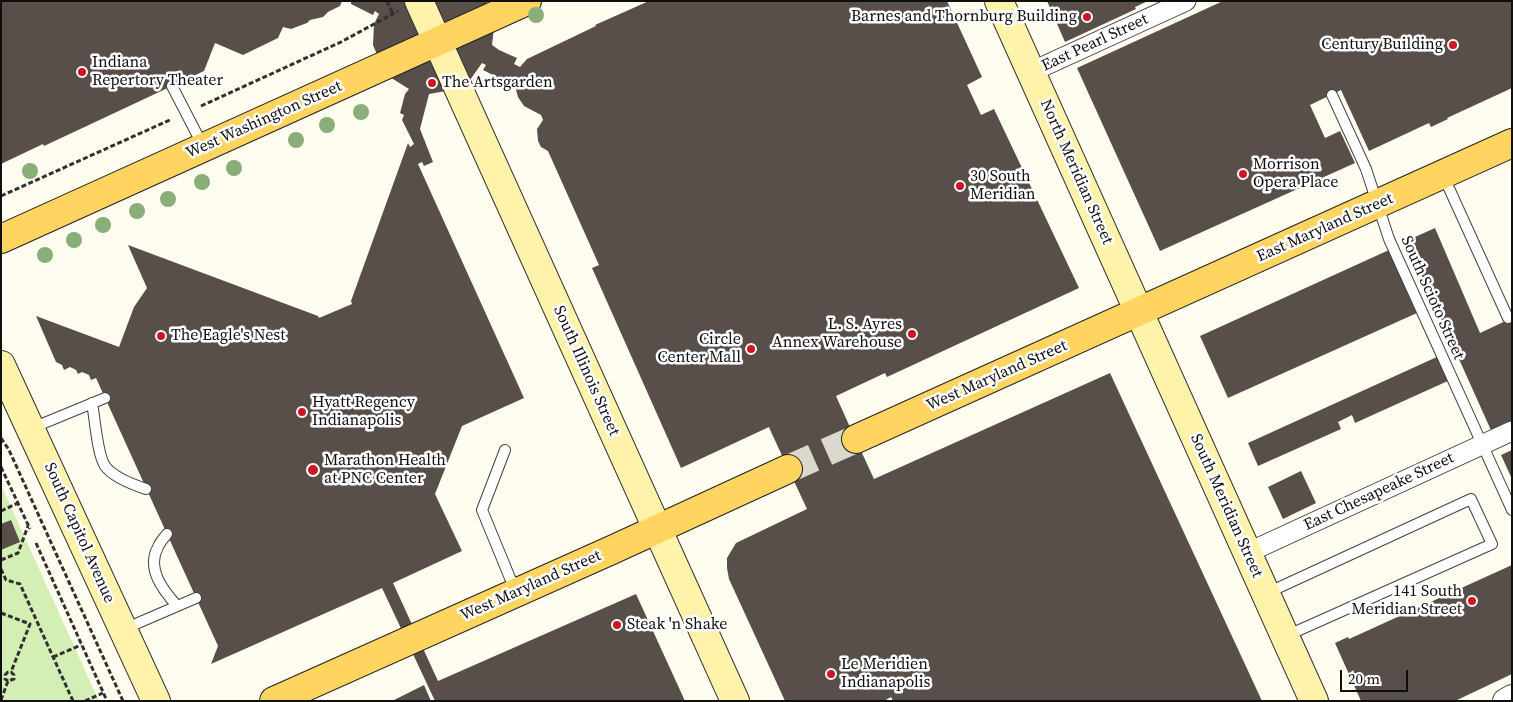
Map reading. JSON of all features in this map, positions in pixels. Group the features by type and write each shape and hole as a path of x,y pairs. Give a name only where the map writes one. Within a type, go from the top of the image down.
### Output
{"main road":[{"name":"West Washington Street","path":"1,239 527,1"},
{"name":"North Meridian Street","path":"999,1 1138,312"},
{"name":"South Illinois Street","path":"409,5 438,42 735,701"},
{"name":"East Maryland Street","path":"1138,312 1512,143"},
{"name":"West Maryland Street","path":"856,440 1138,312"},
{"name":"South Meridian Street","path":"1138,312 1314,701"},
{"name":"South Capitol Avenue","path":"1,364 156,701"},
{"name":"West Maryland Street","path":"274,701 788,469"}],"street":[{"name":"East Pearl Street","path":"1031,72 1186,1"},
{"name":"East Chesapeake Street","path":"1247,553 1512,431"},
{"path":"1504,701 1512,698"}],"lane":[{"path":"172,86 203,147"},
{"name":"South Scioto Street","path":"1332,95 1366,169 1389,239 1512,510"},
{"path":"1442,174 1508,318"},
{"path":"31,428 105,398"},
{"path":"92,403 100,448 106,466 128,484 146,489"},
{"path":"505,450 482,510 517,591"},
{"path":"1266,594 1471,499 1492,544 1285,636"},
{"path":"167,534 157,548 154,561 156,577 165,592 177,606"},
{"path":"123,629 196,598"}],"path":[{"path":"387,1 392,14"},
{"path":"1,196 341,42 409,5"},
{"path":"1,438 123,701"},
{"path":"1,466 29,527 18,553 1,560"},
{"path":"1,511 18,503"},
{"path":"36,543 107,701"},
{"path":"1,569 6,580 20,584 73,701"},
{"path":"1,613 30,624"},
{"path":"1,700 8,682 14,679 12,672 30,624 37,620"},
{"path":"53,657 81,644"},
{"path":"8,682 5,679 5,675 8,672 12,672"},
{"path":"85,701 103,692"}],"green space":[{"path":"1,485 99,701 1,701"}],"building":[{"path":"1,1 342,1 340,6 323,17 310,20 291,29 283,27 278,38 243,55 215,43 204,71 44,146 43,144 1,164"},
{"path":"351,1 486,1 490,7 494,28 492,45 517,58 514,64 520,67 527,59 595,25 649,1 947,1 982,77 967,85 981,115 994,109 1079,288 887,377 885,373 836,396 849,425 874,479 1110,373 1262,701 893,701 891,697 884,701 785,701 729,579 727,568 727,558 736,543 807,509 769,427 681,468 592,268 599,265 548,151 541,147 538,141 537,129 543,120 541,115 524,106 518,97 515,86 483,70 486,65 482,63 470,80 446,91 429,94 420,129 433,162 424,166 422,162 418,164 524,398 462,426 435,494 462,551 393,583 438,681 636,594 685,701 435,701 382,588 211,664 218,646 96,378 91,380 89,375 82,372 78,374 76,370 70,367 64,370 62,365 56,362 36,316 119,347 134,307 147,288 128,245 318,316 319,318 352,304 351,301 408,143 410,147 414,144 402,120 404,115 400,113 405,94 409,89 393,79 383,69 373,45 374,24 379,14 375,11 373,15 351,4"},
{"name":"Barnes and Thornburg Building","path":"1047,1 1148,1 1135,7 1136,9 1065,42"},
{"path":"1223,1 1512,1 1512,88 1431,127 1429,123 1369,151 1341,90 1310,105 1325,138 1340,131 1355,163 1160,251 1077,68"},
{"path":"1435,228 1480,333 1512,318 1512,429 1494,437 1406,241"},
{"path":"1389,250 1417,313 1228,398 1200,336"},
{"path":"1439,356 1450,380 1355,423 1352,415 1338,422 1341,429 1258,466 1248,443"},
{"path":"1512,450 1512,479 1501,455"},
{"path":"1301,471 1316,503 1283,519 1268,487"},
{"path":"11,520 20,542 1,550 1,524"},
{"name":"141 South Meridian Street","path":"1512,565 1512,674 1455,701 1361,701 1335,643 1348,637 1349,639"},
{"path":"424,685 431,701 392,701"}],"tunnel":[{"path":"788,469 856,439"}],"place":[{"name":"Barnes and Thornburg Building","path":"1087,17"},
{"name":"Century Building","path":"1453,45"},
{"name":"Indiana Repertory Theater","path":"82,72"},
{"name":"The Artsgarden","path":"432,83"},
{"name":"Morrison Opera Place","path":"1243,174"},
{"name":"30 South Meridian","path":"960,186"},
{"name":"L. S. Ayres Annex Warehouse","path":"912,334"},
{"name":"The Eagle's Nest","path":"161,336"},
{"name":"Circle Center Mall","path":"751,349"},
{"name":"Hyatt Regency Indianapolis","path":"302,412"},
{"name":"Marathon Health at PNC Center","path":"313,470"},
{"name":"141 South Meridian Street","path":"1472,601"},
{"name":"Steak 'n Shake","path":"617,625"},
{"name":"Le Meridien Indianapolis","path":"831,674"}]}
